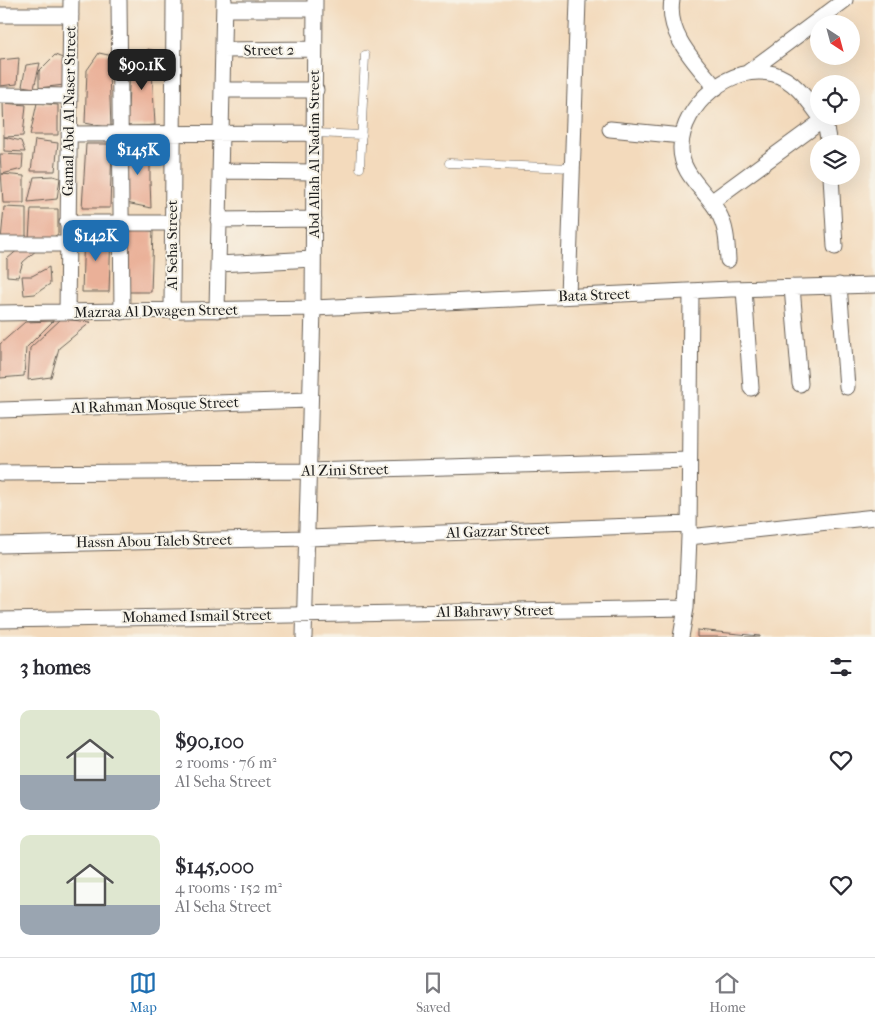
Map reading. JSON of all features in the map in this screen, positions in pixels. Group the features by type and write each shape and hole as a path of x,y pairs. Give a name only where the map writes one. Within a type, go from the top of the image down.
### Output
{"street":[{"path":"119,0 122,312"},
{"name":"Al Seha Street","path":"172,311 174,0"},
{"path":"568,296 578,0"},
{"path":"672,0 672,22 678,36 716,88"},
{"path":"728,260 726,233 711,202 687,172 682,161 682,136 690,112 697,103 716,88 746,73 845,0"},
{"path":"217,310 224,5 315,4"},
{"name":"Abd Allah Al Nadim Street","path":"304,637 314,259 315,4"},
{"path":"0,15 71,7"},
{"name":"Gamal Abd Al Naser Street","path":"67,312 71,7"},
{"name":"Street 2","path":"223,50 314,49"},
{"path":"746,73 774,74 797,88 810,104"},
{"path":"222,90 316,90"},
{"path":"0,95 70,96"},
{"path":"711,202 810,125"},
{"path":"610,129 682,136"},
{"path":"69,134 315,133"},
{"path":"220,171 314,172"},
{"path":"832,185 835,247"},
{"path":"218,220 314,219"},
{"path":"67,223 173,223"},
{"path":"0,244 67,244"},
{"path":"218,264 314,259"},
{"path":"839,285 847,387"},
{"name":"Bata Street","path":"313,308 792,286 875,285"},
{"path":"792,286 800,384"},
{"path":"744,288 751,388"},
{"path":"681,637 686,608 690,460 691,291"},
{"name":"Mazraa Al Dwagen Street","path":"0,313 313,308"},
{"name":"Al Rahman Mosque Street","path":"0,410 310,400"},
{"name":"Al Zini Street","path":"0,473 309,471 690,460"},
{"name":"Al Gazzar Street","path":"308,538 688,531 875,517"},
{"name":"Hassn Abou Taleb Street","path":"0,545 308,538"},
{"name":"Al Bahrawy Street","path":"304,614 686,608"},
{"name":"Mohamed Ismail Street","path":"0,620 304,614"}],"lane":[{"path":"360,168 365,55"},
{"path":"315,133 362,135"},
{"path":"449,163 572,168"}],"building":[{"path":"148,49 162,53 152,70 155,125 127,127 130,68"},
{"path":"99,53 113,56 109,71 111,128 85,123 87,70"},
{"path":"55,55 65,59 64,85 39,88 39,71"},
{"path":"19,58 17,84 0,86 0,60"},
{"path":"40,63 34,88 22,86 26,65"},
{"path":"3,103 26,105 23,136 4,137"},
{"path":"37,103 58,105 58,135 30,135"},
{"path":"4,137 21,141 25,152 4,151"},
{"path":"35,140 58,143 55,171 31,171"},
{"path":"86,144 112,144 110,208 82,208"},
{"path":"150,146 151,208 126,203 126,147"},
{"path":"0,154 23,155 22,169 2,174 24,176 24,203 3,203"},
{"path":"53,176 60,178 57,199 28,202 34,177"},
{"path":"4,207 26,208 26,238 1,239"},
{"path":"31,209 58,209 58,234 52,238 29,238"},
{"path":"127,229 153,231 151,292 129,292"},
{"path":"84,231 111,232 109,292 82,292"},
{"path":"20,248 38,249 23,262 18,277 7,276 7,259"},
{"path":"49,267 50,284 35,294 24,295 22,276 32,276"},
{"path":"61,319 91,322 59,348 51,377 28,380 30,348"},
{"path":"53,321 26,348 24,376 0,378 0,344 25,322"},
{"path":"697,630 760,636 760,637 697,637"}]}
